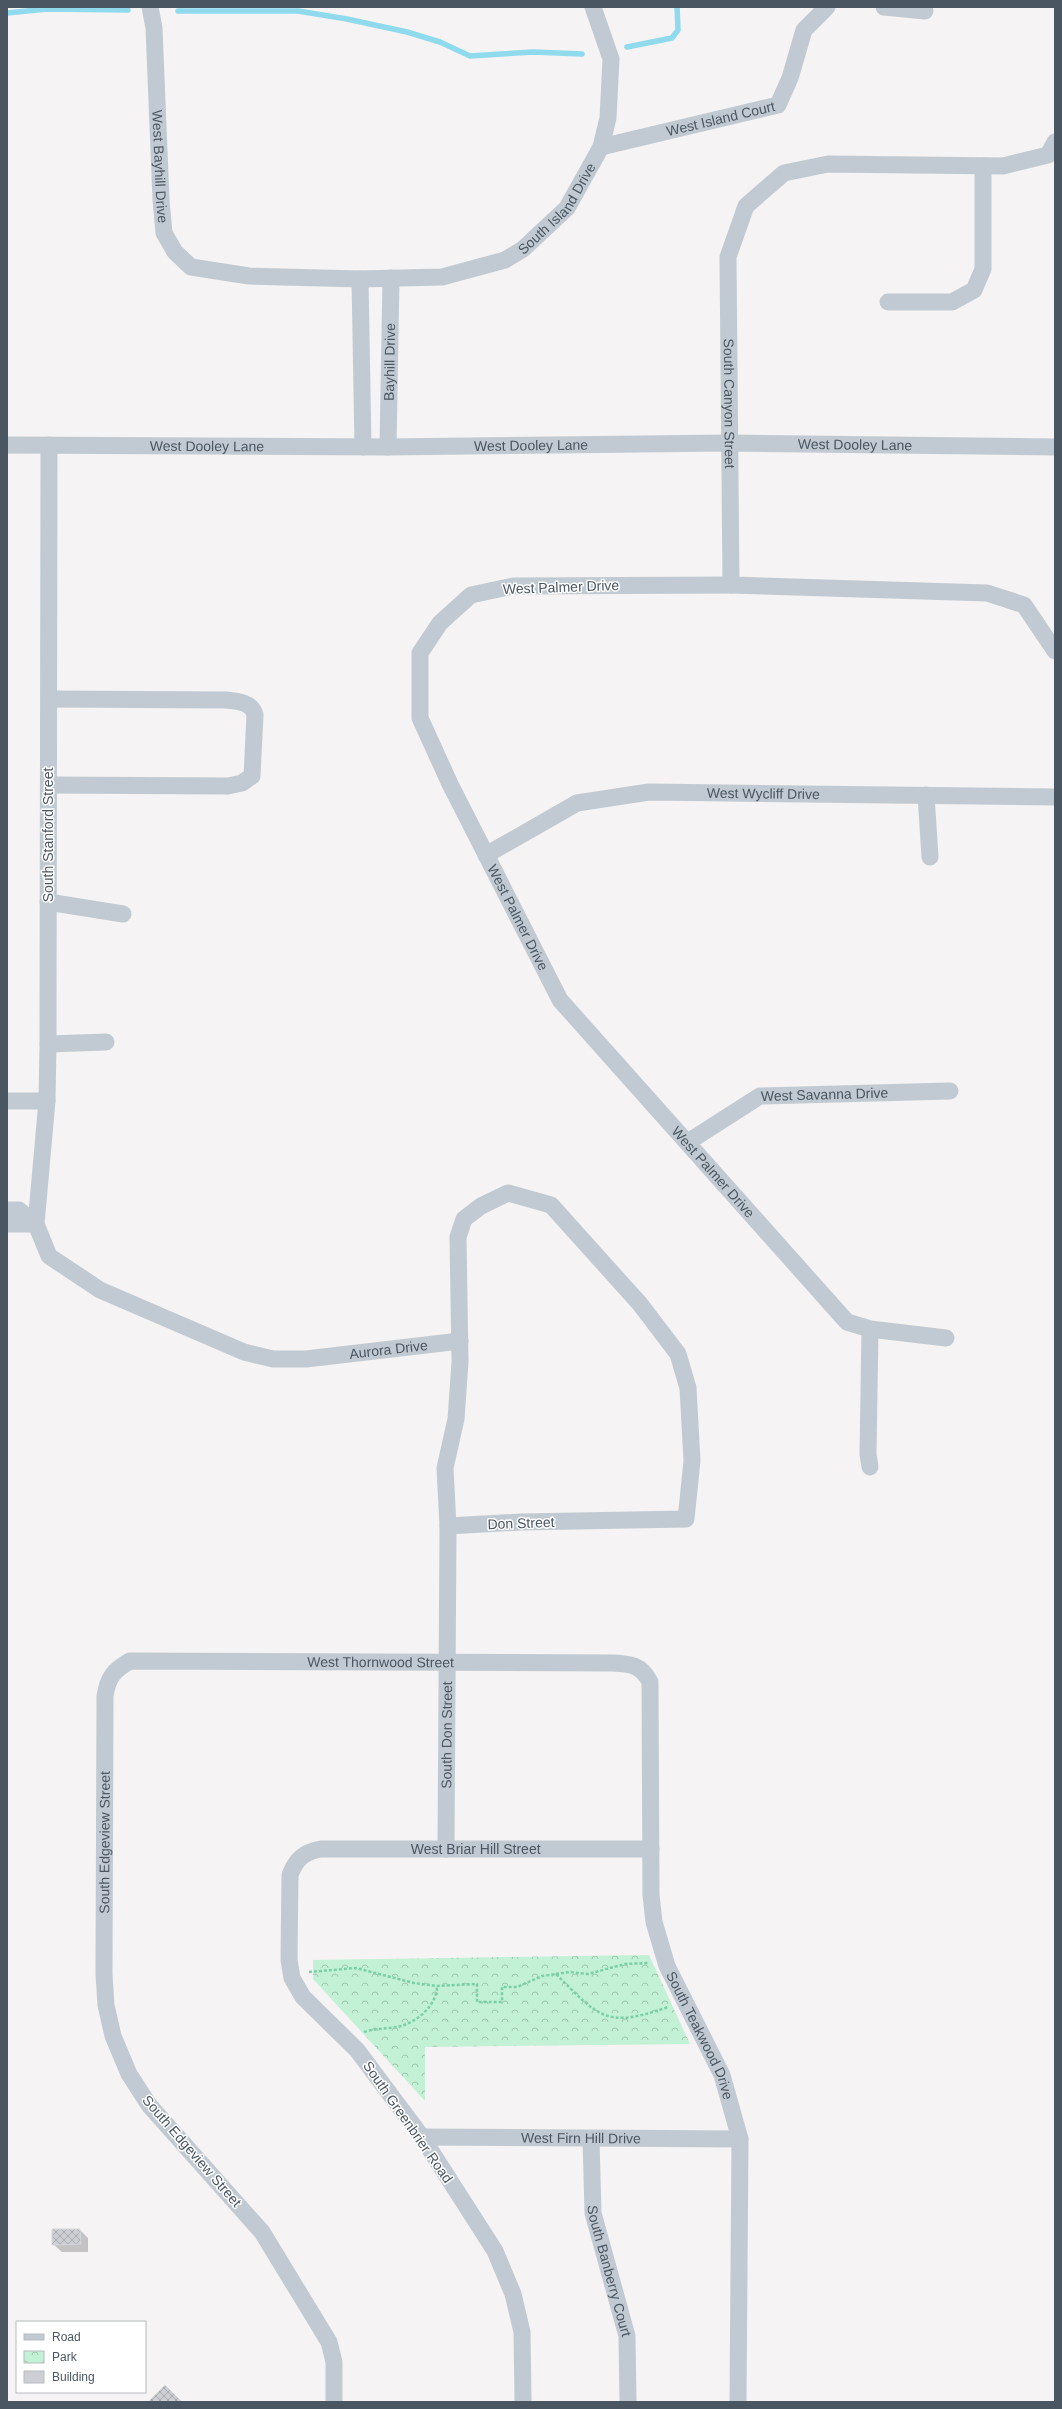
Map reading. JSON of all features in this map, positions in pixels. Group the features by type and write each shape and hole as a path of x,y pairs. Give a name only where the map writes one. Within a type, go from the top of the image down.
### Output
{"street":[{"name":"West Bayhill Drive","path":"150,7 154,28 161,200 164,233 175,252 191,267 248,276 360,279"},
{"name":"South Island Drive","path":"360,279 442,277 505,260 517,253 567,208 601,147 608,118 611,59 593,7"},
{"name":"West Island Court","path":"601,147 778,105 790,78 804,30 827,7"},
{"path":"884,7 925,11"},
{"name":"South Canyon Street","path":"731,585 728,257 746,206 784,173 828,164 1003,166 1048,155 1055,142"},
{"path":"888,302 952,302 974,290 983,268 983,166"},
{"name":"Bayhill Drive","path":"388,447 391,278"},
{"name":"Bayhill Drive","path":"360,279 362,447"},
{"name":"West Dooley Lane","path":"7,445 388,447 730,442 1055,447"},
{"name":"South Stanford Street","path":"36,1224 47,1101 48,1044 49,445"},
{"path":"731,585 987,593 1024,605 1055,651"},
{"name":"West Palmer Drive","path":"731,585 513,586 471,595 440,623 420,653 420,718 486,855 560,1000 847,1322 870,1329 946,1338"},
{"path":"48,785 186,787 228,786 242,783 252,776 256,715 254,709 247,704 225,700 49,699"},
{"name":"West Wycliff Drive","path":"486,855 577,803 649,792 1055,797"},
{"path":"926,795 930,857"},
{"path":"48,902 124,914"},
{"path":"48,1044 106,1042"},
{"name":"West Savanna Drive","path":"688,1142 760,1096 950,1091"},
{"path":"7,1101 47,1101"},
{"name":"Don Street","path":"448,1526 521,1522 686,1519 692,1461 688,1388 678,1354 624,1286 551,1205 508,1193 481,1206 464,1220 458,1237 460,1341"},
{"path":"7,1210 19,1210 36,1224"},
{"path":"7,1224 36,1224"},
{"name":"Aurora Drive","path":"36,1224 49,1256 100,1290 244,1352 273,1359 306,1358 460,1341"},
{"path":"870,1329 868,1454 870,1467"},
{"path":"448,1526 445,1468 456,1418 460,1341"},
{"name":"South Don Street","path":"446,1849 448,1526"},
{"name":"West Thornwood Street","path":"116,1668 130,1661 630,1664 645,1671"},
{"name":"South Edgeview Street","path":"116,1668 107,1681 105,1696 104,1974 106,2005 113,2036 129,2074 149,2105 262,2232 329,2342 334,2362 334,2402"},
{"name":"South Teakwood Drive","path":"645,1671 650,1682 651,1849 653,1908 665,1958 722,2075 740,2139 738,2402"},
{"name":"West Briar Hill Street","path":"301,1856 311,1850 321,1849 651,1849"},
{"name":"South Greenbrier Road","path":"301,1856 294,1863 290,1875 289,1960 291,1972 303,1997 357,2050 422,2137 495,2251 513,2294 522,2332 523,2402"},
{"name":"West Firn Hill Drive","path":"422,2137 740,2139"},
{"name":"South Banberry Court","path":"591,2139 593,2213 627,2336 628,2402"}],"path":[{"path":"291,1972 322,1972 356,1968 414,1983 437,1986 477,1984 477,2002 502,2002 502,1986 517,1986 542,1976 565,1972 588,1974 600,1973 617,1966 642,1964 665,1958"},
{"path":"556,1974 589,2007 610,2018 627,2018 653,2012 684,1999"},
{"path":"348,2042 360,2033 403,2025 418,2017 435,1999 437,1986"}],"green space":[{"path":"649,1955 690,2044 425,2047 425,2101 313,1979 313,1960"}],"building":[{"path":"52,2229 80,2229 81,2244 52,2245"},
{"path":"165,2385 182,2402 148,2402"}],"waterway":[{"path":"627,47 672,38 678,30 677,7"},
{"path":"7,13 47,9 128,10"},
{"path":"178,11 298,11 347,19 407,32 440,42 470,56 533,52 582,54"}]}
